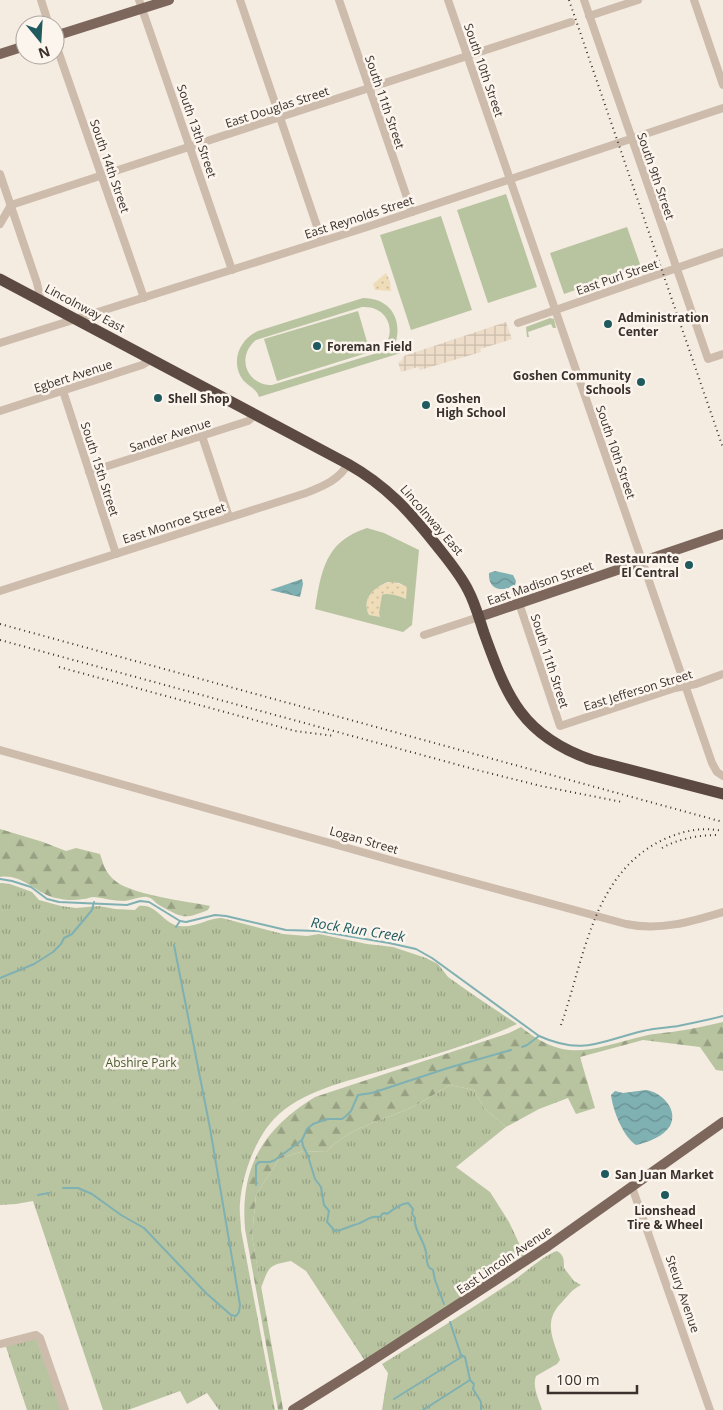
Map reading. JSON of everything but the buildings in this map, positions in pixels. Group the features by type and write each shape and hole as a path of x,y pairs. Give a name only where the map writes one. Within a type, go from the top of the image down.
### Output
{"highway":[{"name":"Lincolnway East","path":"0,279 348,464 381,485 425,531 463,581 479,616 501,679 513,702 530,723 550,741 574,754 592,760 723,794"}],"main road":[{"path":"65,32 141,4 169,0"},
{"path":"0,54 15,49"},
{"name":"East Madison Street","path":"479,616 723,534"},
{"name":"East Lincoln Avenue","path":"293,1410 478,1292 632,1187 723,1122"}],"street":[{"path":"41,0 46,15"},
{"path":"240,0 322,241"},
{"name":"South 11th Street","path":"339,0 412,212"},
{"name":"South 10th Street","path":"448,0 715,770 723,776"},
{"name":"South 9th Street","path":"584,0 708,359 723,354"},
{"path":"589,16 638,0"},
{"path":"694,0 723,85"},
{"name":"South 13th Street","path":"141,4 232,270"},
{"name":"East Douglas Street","path":"11,205 571,22"},
{"name":"South 14th Street","path":"63,65 144,298"},
{"name":"East Reynolds Street","path":"0,343 412,212 723,108"},
{"path":"0,174 37,283 41,301"},
{"path":"0,224 11,205"},
{"name":"East Purl Street","path":"518,323 723,252"},
{"name":"Egbert Avenue","path":"0,411 142,365 152,359"},
{"name":"South 15th Street","path":"63,391 116,554"},
{"name":"Sander Avenue","path":"89,472 248,421 255,416"},
{"path":"202,436 229,517"},
{"name":"East Monroe Street","path":"0,592 321,487 337,478 348,464"},
{"name":"South 11th Street","path":"519,603 560,726"},
{"path":"424,635 479,616"},
{"name":"East Jefferson Street","path":"560,726 723,674"},
{"name":"Logan Street","path":"0,750 626,924 641,927 661,927 684,923 723,912"},
{"name":"Steury Avenue","path":"632,1187 710,1410"},
{"path":"3,1343 36,1335 40,1338 65,1410"}],"green space":[{"path":"506,194 537,287 488,303 457,210"},
{"path":"441,216 472,310 411,330 380,235"},
{"path":"627,227 641,267 564,294 550,253"},
{"path":"363,298 373,299 381,302 393,313 397,329 394,347 405,344 407,351 259,397 243,380 237,366 238,352 241,346 251,335 258,331","holes":["362,307 372,308 385,316 389,323 390,331 384,346 377,353 272,385 263,384 250,375 245,361 246,354 256,340"]},
{"name":"Foreman Field","path":"358,311 370,352 277,381 264,339"},
{"path":"550,318 554,319 556,328 553,328 551,324 528,332 529,337 527,337 526,327"},
{"path":"367,528 384,533 419,550 412,625 403,632 315,609 323,571 328,560 342,541","holes":["388,582 399,583 407,587 406,599 391,594 382,595 380,617 369,615 367,604 370,594"]},
{"path":"0,829 66,851 76,848 100,854 112,878 130,889 210,906 208,910 200,913 183,916 157,904 147,897 116,901 94,897 69,900 49,896 15,878 0,877"},
{"name":"Abshire Park","path":"0,883 10,884 32,892 39,900 61,906 76,908 99,906 135,910 139,906 145,906 156,911 174,925 180,926 191,926 222,918 283,934 307,936 319,934 367,944 393,947 438,964 448,977 517,1024 435,1055 325,1088 285,1109 267,1127 255,1147 243,1181 240,1213 241,1230 275,1410 219,1410 207,1393 187,1404 180,1391 128,1410 103,1410 33,1201 0,1205"},
{"path":"723,1022 723,1071 716,1070 700,1047 643,1040 580,1057 595,1108 576,1114 568,1098 539,1109 506,1127 484,1108 474,1090 450,1085 412,1107 355,1130 335,1143 326,1152 303,1151 279,1159 256,1195 252,1236 283,1410 278,1410 245,1229 244,1207 251,1168 269,1136 281,1122 315,1097 509,1033 521,1027 538,1039 553,1046 567,1050 581,1050 648,1035"},
{"path":"450,1085 474,1090 484,1108 506,1127 456,1167 490,1192 509,1222 525,1256 365,1361 306,1271 291,1261 278,1264 270,1268 261,1288 252,1236 256,1195 279,1159 303,1151 326,1152 335,1143 355,1130 412,1107"},
{"path":"557,1251 563,1258 564,1268 574,1281 581,1285 571,1292 553,1315 551,1322 552,1336 560,1360 557,1364 536,1376 535,1389 542,1410 382,1410 388,1373 382,1364 481,1302"},
{"path":"36,1338 62,1410 27,1410 5,1344"}],"sand":[{"path":"386,273 390,281 391,291 375,290 373,284"},
{"path":"393,582 408,587 406,599 391,594 382,595 380,617 369,615 367,609 368,597 381,585"}],"shaded area":[{"path":"506,322 512,339 480,349 481,352 420,370 418,367 401,372 398,362 404,356"}],"water":[{"path":"495,571 513,575 516,581 515,585 506,589 494,587 489,579 489,573"},
{"path":"302,579 303,584 300,597 270,590"},
{"path":"615,1091 623,1093 652,1091 667,1102 672,1113 672,1120 667,1130 660,1136 636,1145 627,1136 619,1123 611,1095"}],"waterway":[{"name":"Rock Run Creek","path":"0,879 31,887 47,899 59,902 127,905 140,901 149,902 180,921 186,922 215,915 226,916 286,930 318,931 416,949 432,958 539,1036 568,1045 592,1045 647,1030 678,1026 723,1016"},
{"path":"0,978 34,964 53,952 64,938 72,934 92,910 94,902"},
{"name":"Rock Run Creek","path":"176,927 180,921"},
{"path":"63,1188 78,1188 92,1194 121,1215 144,1228 206,1293 231,1315 236,1316 239,1312 240,1305 210,1128 174,945"},
{"path":"522,1047 539,1036"},
{"path":"444,1304 433,1270 427,1264 425,1248 412,1214 413,1209 408,1203 399,1206 387,1214 382,1214 380,1217 372,1217 358,1224 335,1231 327,1222 329,1211 324,1205 321,1187 315,1179 302,1140 307,1129 313,1124 327,1119 342,1119 346,1116 351,1111 358,1095 372,1093 511,1050"},
{"path":"256,1185 256,1165 259,1162 275,1160 302,1140"},
{"path":"38,1195 49,1193"},
{"path":"450,1322 461,1355 465,1357 470,1380 474,1384 473,1389 481,1402 481,1410"},
{"path":"394,1399 463,1356"},
{"path":"423,1410 470,1380"}],"railway":[{"path":"569,0 723,448"},
{"path":"0,624 723,822"},
{"path":"0,640 477,770 541,786 622,802"},
{"path":"59,667 295,731 335,736"},
{"path":"561,1025 595,918 607,893 623,871 642,852 667,838 695,830 723,831"},
{"path":"662,848 688,838 717,835"}],"place":[{"name":"Administration Center","path":"608,324"},
{"name":"Foreman Field","path":"317,346"},
{"name":"Goshen Community Schools","path":"641,382"},
{"name":"Shell Shop","path":"158,398"},
{"name":"Goshen High School","path":"426,405"},
{"name":"Restaurante El Central","path":"689,565"},
{"name":"San Juan Market","path":"605,1174"},
{"name":"Lionshead Tire & Wheel","path":"665,1195"}]}
